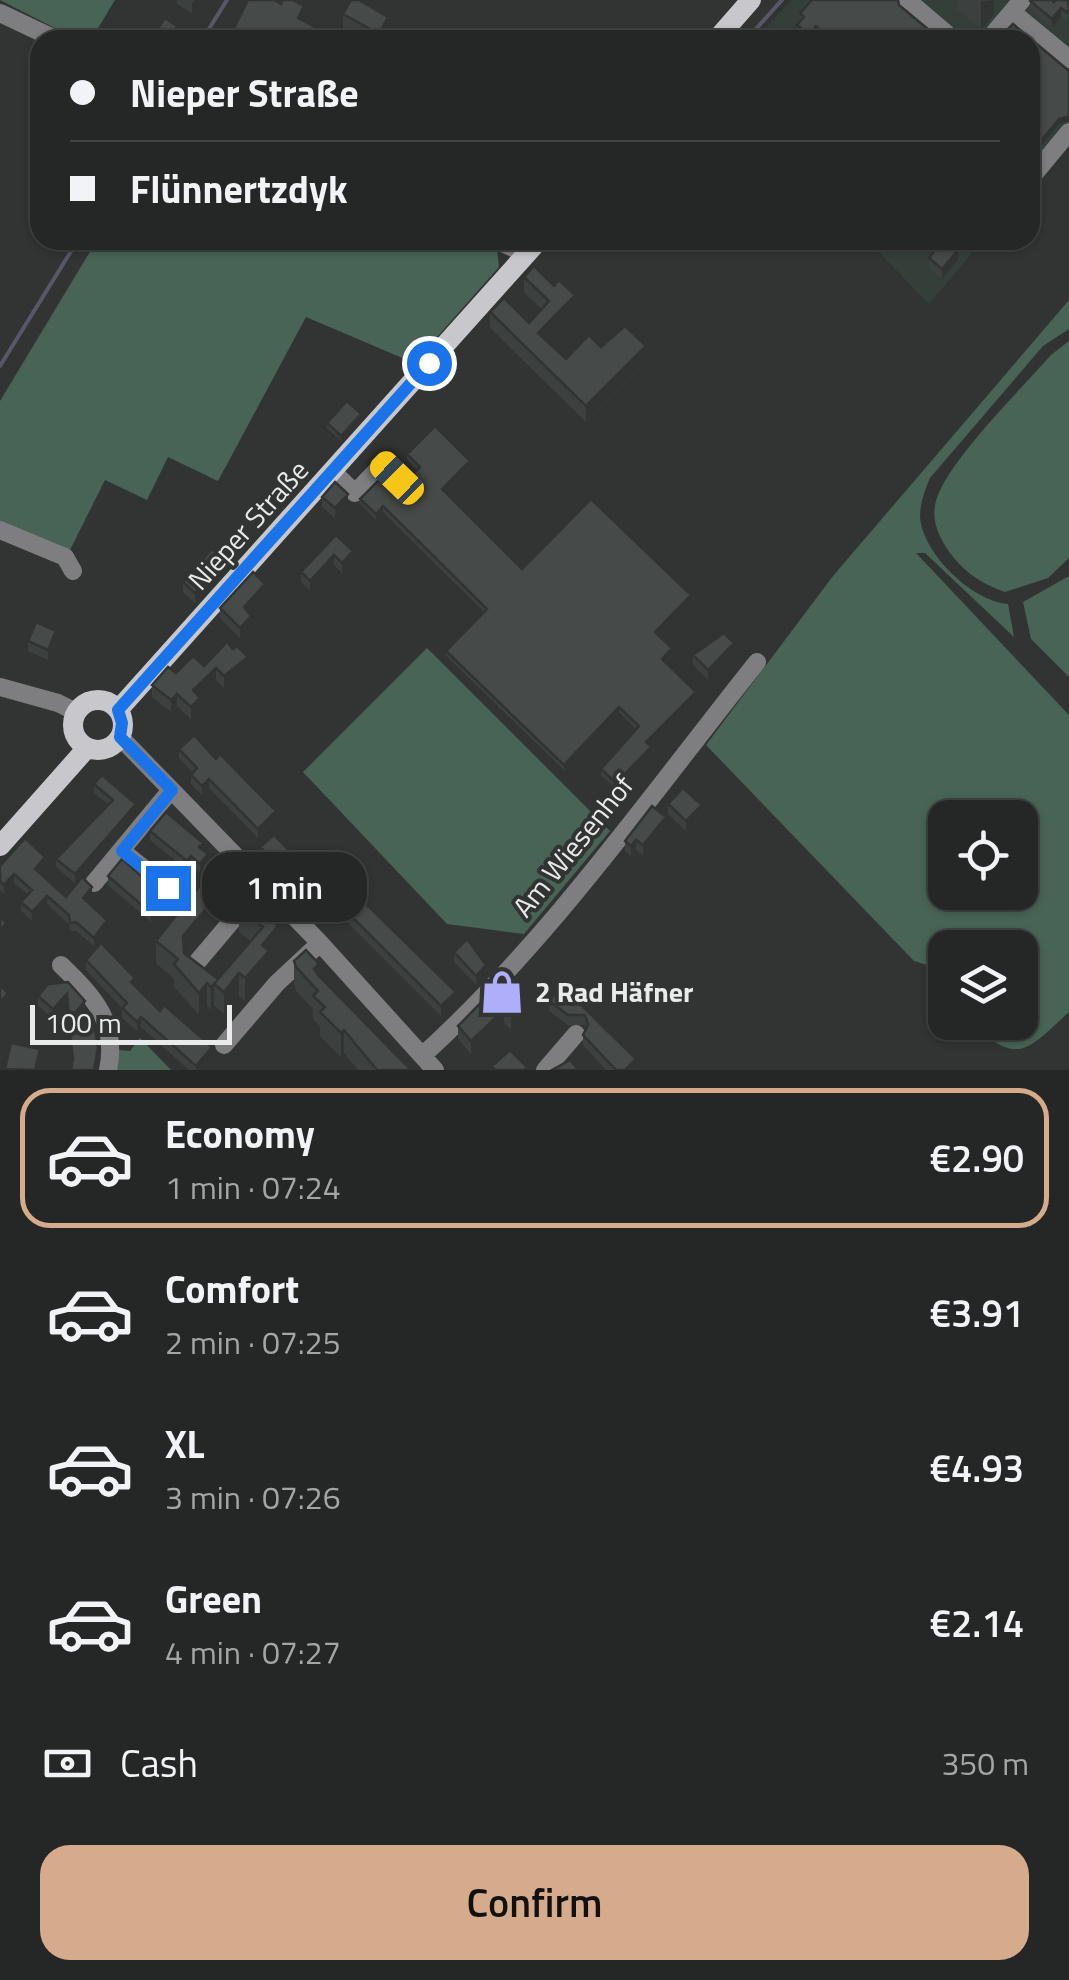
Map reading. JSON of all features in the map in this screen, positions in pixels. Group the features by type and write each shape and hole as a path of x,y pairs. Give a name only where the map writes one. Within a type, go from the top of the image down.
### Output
{"main road":[{"path":"725,30 751,0"},
{"name":"Nieper Straße","path":"118,710 529,250"},
{"path":"93,701 107,702 118,710 122,723 120,737 102,750 87,748 75,736 76,712 93,701"},
{"path":"0,846 87,748"}],"street":[{"path":"906,0 942,30"},
{"path":"997,30 1017,6 1069,59"},
{"path":"0,13 36,30"},
{"path":"1040,167 1069,132"},
{"path":"332,472 354,493 383,464 397,478"},
{"path":"0,530 65,558 72,571"},
{"name":"Am Wiesenhof","path":"428,1063 581,882 757,662"},
{"path":"0,688 58,702 76,712"},
{"path":"120,737 320,943 428,1063"},
{"path":"94,883 172,790"},
{"path":"122,851 168,888"},
{"path":"193,967 263,884"},
{"path":"224,1045 277,984 320,943"},
{"path":"62,965 106,1014 112,1048 108,1070"},
{"path":"545,1070 576,1034"}],"shaded area":[{"path":"791,0 1069,0 1069,138 1040,172 1040,30 764,30"},
{"path":"877,250 975,250 929,304"}],"green space":[{"path":"0,0 115,0 97,30 58,30"},
{"path":"91,250 497,250 499,267 414,363 306,317 218,481 168,457 147,500 105,480 68,554 0,524 0,401"},
{"path":"1069,300 1069,329 1043,346 930,478 921,507 923,531 940,560 965,585 1008,604 1014,637 925,553 916,553 1069,715 1069,1012 1038,1040 1038,930 928,930 928,965 914,961 706,745 833,576"},
{"path":"1069,341 1069,558 1048,578 1005,592 971,574 949,552 936,524 936,501 969,447 1051,355"},
{"path":"1069,576 1069,677 1031,639 1023,602"},
{"path":"427,648 610,831 524,934 447,924 303,772"},
{"path":"140,1038 171,1070 116,1070 119,1050 130,1051"},
{"path":"993,1040 1038,1040 1022,1048"}],"building":[{"path":"248,0 274,0 281,4 283,0 293,0 304,6 298,18 320,30 233,30"},
{"path":"351,0 359,0 388,17 381,30 372,30 343,14"},
{"path":"812,0 898,0 929,30 821,30 816,26 803,30 797,25 804,17 800,13"},
{"path":"1030,0 1068,0 1069,9 1066,12 1061,8 1052,19"},
{"path":"165,18 177,26 175,30 157,30"},
{"path":"1040,47 1069,71 1069,116 1059,119 1040,142"},
{"path":"935,250 958,250 942,269 929,258"},
{"path":"534,266 554,286 559,280 575,295 538,333 566,359 589,335 601,347 625,326 646,346 586,406 490,312 504,298 529,323 549,301 524,277"},
{"path":"347,401 361,414 341,436 327,423"},
{"path":"435,426 470,461 442,489 522,569 591,499 691,595 655,632 672,648 662,659 696,692 646,742 651,747 616,783 601,769 639,726 619,707 564,765 446,651 487,609 383,506 376,514 360,499 379,480 393,494 420,467 407,454"},
{"path":"335,482 348,494 335,508 322,497"},
{"path":"336,535 353,551 342,563 334,555 310,581 301,572"},
{"path":"212,549 225,560 195,593 183,582"},
{"path":"253,572 265,584 244,607 251,616 240,628 220,608"},
{"path":"36,622 56,631 48,650 28,641"},
{"path":"724,633 734,643 708,670 693,655"},
{"path":"227,642 248,657 224,676 216,668 193,690 200,698 191,707 177,694 171,700 152,685 168,667 176,673 193,656 204,666"},
{"path":"194,735 216,759 220,754 276,811 258,829 209,779 202,786 191,775 197,768 179,749"},
{"path":"102,775 136,804 75,874 56,859 113,800 94,784"},
{"path":"683,788 702,805 686,821 668,804"},
{"path":"652,806 666,817 643,845 636,840 631,846 625,841"},
{"path":"166,812 203,843 199,847 208,854 200,864 191,856 187,861 150,831"},
{"path":"274,835 298,860 286,873 260,847"},
{"path":"25,838 45,857 35,869 66,897 82,877 92,887 83,898 107,920 94,938 76,922 70,923 69,915 47,896 32,912 21,902 32,890 14,874 4,885 0,881 0,866"},
{"path":"225,854 235,863 230,868 236,873 183,936 184,953 218,979 263,927 239,909 246,900 251,898 262,909 269,903 276,909 269,918 278,926 262,945 269,951 245,978 239,973 224,992 207,983 199,993 174,964 178,959 156,941"},
{"path":"122,859 164,896 151,913 108,876"},
{"path":"312,875 334,897 321,909 299,887"},
{"path":"358,896 456,992 441,1006 344,909"},
{"path":"467,939 486,965 476,976 454,952"},
{"path":"101,943 160,1011 164,1005 212,1047 196,1066 141,1017 137,1022 122,1008 127,1003 86,960"},
{"path":"306,950 319,964 314,969 318,975 411,1070 377,1070 344,1030 341,1033 320,1012 325,1007 313,996 318,991 294,961"},
{"path":"507,976 522,988 516,996 522,1002 511,1016 504,1010 471,1041 458,1026"},
{"path":"68,982 85,1001 69,1020 67,994 53,1009 38,996 48,984"},
{"path":"0,985 8,993 0,1003"},
{"path":"562,986 636,1059 625,1070 616,1070 583,1035 588,1025 585,1015 568,1015 549,1001"},
{"path":"94,1023 98,1048 94,1070 71,1070 69,1026"},
{"path":"11,1043 40,1049 35,1070 5,1069"},
{"path":"510,1050 527,1067 495,1070 492,1066"},
{"path":"570,1060 577,1070 552,1070"}],"waterway":[{"path":"208,30 227,0"},
{"path":"755,30 782,0"},
{"path":"0,366 72,250"}],"place":[{"name":"2 Rad Häfner","path":"502,992"}],"route":[{"path":"168,888 122,851 172,790 120,737 122,723 118,710 429,363"}]}
